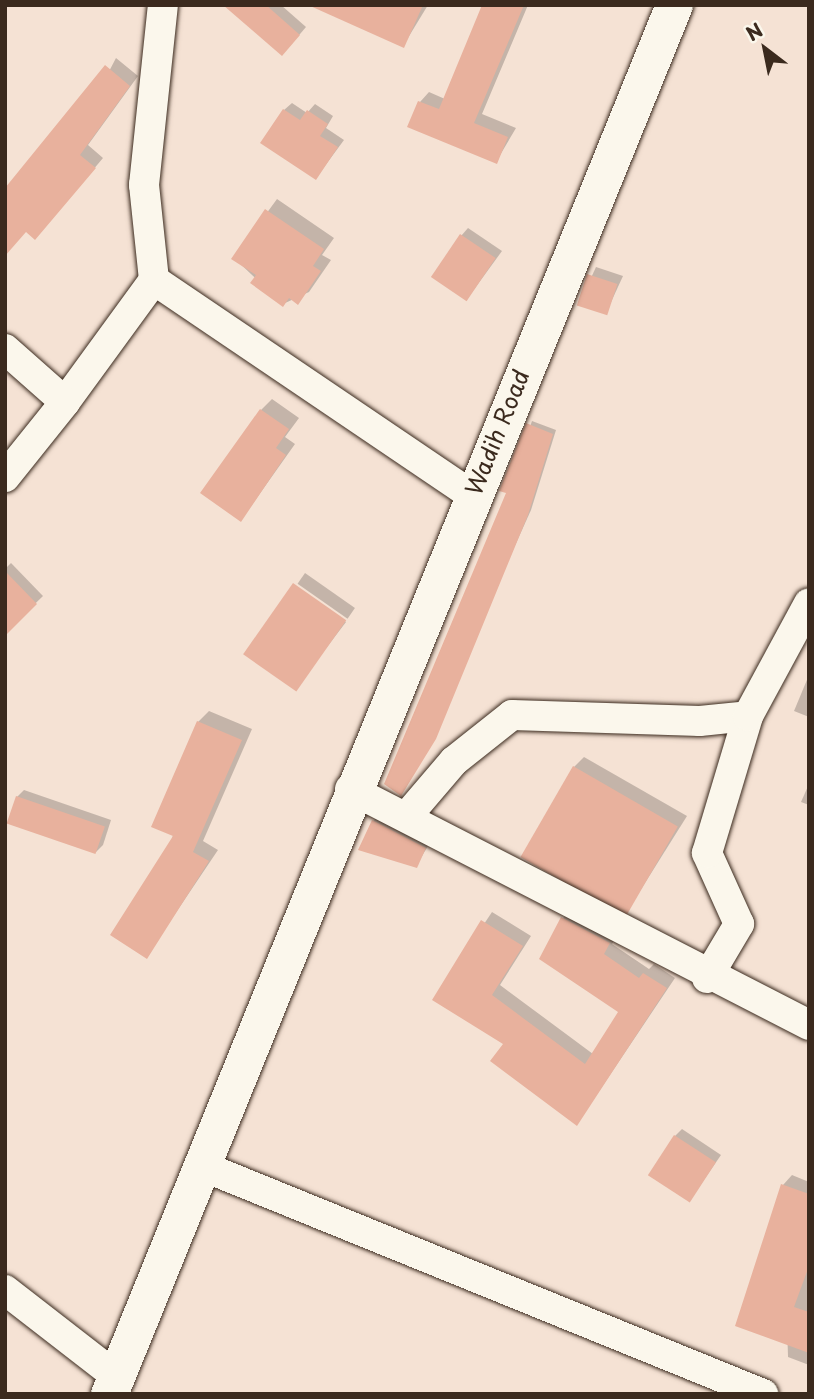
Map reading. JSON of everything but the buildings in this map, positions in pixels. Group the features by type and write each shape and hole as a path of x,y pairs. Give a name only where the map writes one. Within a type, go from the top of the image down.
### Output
{"street":[{"path":"5,477 65,402 154,280 144,184 163,5"},
{"name":"Wadih Road","path":"112,1385 324,861 350,789 674,5"},
{"path":"154,280 471,495"},
{"path":"5,349 65,402"},
{"path":"707,978 739,924 707,853 748,716 809,603"},
{"path":"407,816 454,761 512,715 700,721 748,716"},
{"path":"350,789 407,816 707,978 809,1025"},
{"path":"202,1166 763,1394"},
{"path":"5,1290 112,1385"}]}
